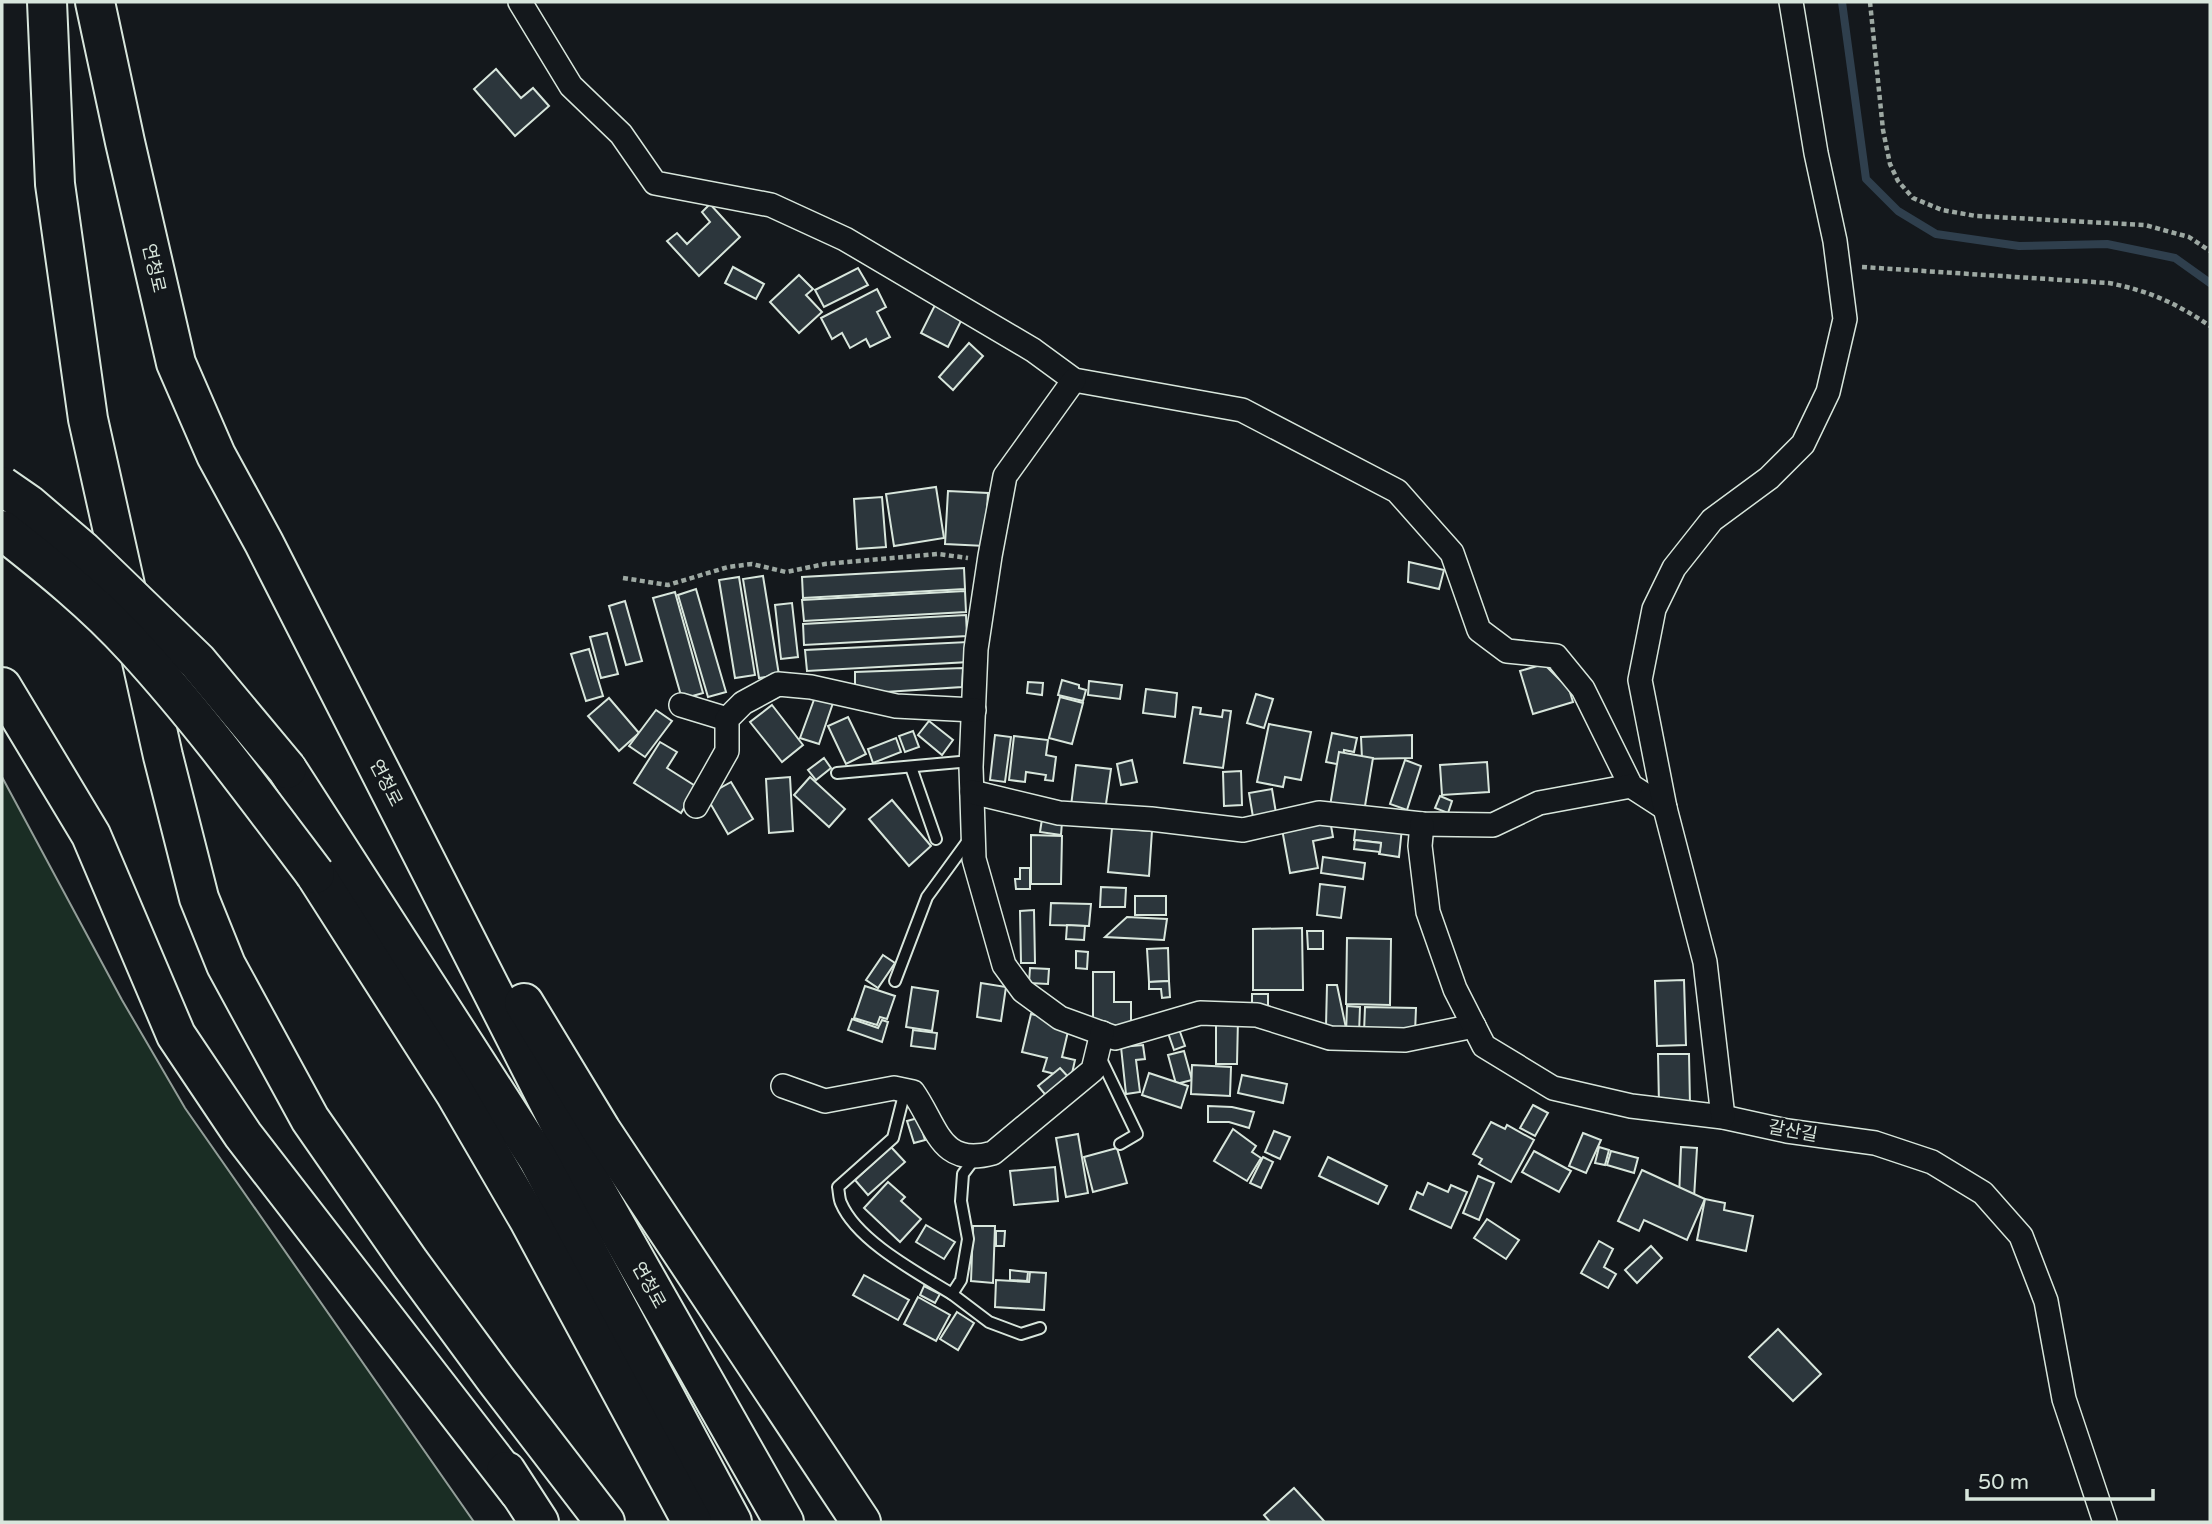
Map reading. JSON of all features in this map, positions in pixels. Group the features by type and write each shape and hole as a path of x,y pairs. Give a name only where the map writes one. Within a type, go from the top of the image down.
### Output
{"highway":[{"path":"26,2 88,419 166,769 199,898 288,1109 529,1507"},
{"path":"47,2 55,184"},
{"name":"연청로","path":"95,2 176,363 216,455 357,725 574,1153 783,1522"},
{"path":"115,2 125,142"},
{"path":"2,486 28,504 83,551 197,661 287,769 538,1159 732,1522"},
{"path":"2,530 51,569 133,646 204,727 315,874 455,1093 529,1220 692,1522"},
{"path":"2,687 91,835 176,1035 243,1135 529,1507"},
{"path":"357,725 601,1130 861,1522"},
{"path":"226,965 310,1119 410,1263 605,1522"}],"street":[{"path":"531,20 520,2 571,86 621,134 655,183 771,205 845,239 1033,350 1074,380 1242,410 1397,491 1452,553 1479,630 1507,651 1556,656 1583,690 1631,786 1665,808"},
{"path":"1723,1117 1705,962 1665,808 1640,680 1654,610 1674,568 1712,520 1769,478 1803,444 1828,392 1845,319 1791,2"},
{"path":"1074,380 1005,476 976,649 971,761 974,859 1004,965 1023,991 1100,1042 1200,1013 1257,1015 1329,1038 1405,1040 1474,1026"},
{"path":"696,806 727,751 727,719 743,704 778,684 811,687 896,706 974,710"},
{"path":"681,705 727,719"},
{"path":"972,793 1059,813 1151,819 1243,830 1319,813 1422,824 1493,825 1539,803 1631,786"},
{"name":"갈산길","path":"1422,824 1420,846 1428,912 1455,989 1484,1046 1553,1088 1631,1106 1723,1117 1787,1131 1875,1143 1932,1162 1983,1193 2021,1236 2046,1301 2064,1399 2105,1522"},
{"path":"783,1086 825,1101 894,1088 913,1092 924,1107 939,1138 953,1152 975,1158 993,1153 1093,1070 1100,1042"}],"lane":[{"path":"837,773 971,761"},
{"path":"911,767 936,839"},
{"path":"895,981 927,897 973,833"},
{"path":"1100,1042 1137,1134 1120,1144"},
{"path":"905,1091 893,1138 838,1187 840,1202 853,1222 876,1243 989,1321 1021,1334 1040,1328"},
{"path":"952,1294 961,1280 968,1239 961,1201 963,1174 975,1158"}],"path":[{"path":"1870,2 1883,130 1890,164 1898,181 1913,198 1942,210 1976,216 2144,225 2189,237 2210,251"},
{"path":"1838,266 2109,283 2154,295 2183,308 2210,326"},
{"path":"623,578 668,585 728,567 752,564 786,572 825,564 938,554 989,560"}],"green space":[{"path":"2,777 122,1000 185,1108 474,1522 2,1522"}],"building":[{"path":"496,69 521,98 533,88 549,106 515,136 474,89"},
{"path":"710,204 740,237 699,276 667,241 677,233 687,244 710,222 702,212"},
{"path":"733,267 764,284 756,299 725,283"},
{"path":"858,268 868,285 824,307 815,290"},
{"path":"799,275 813,289 806,295 822,312 799,333 770,302"},
{"path":"877,289 886,307 877,312 890,337 870,347 866,339 850,348 842,333 832,339 821,318"},
{"path":"935,305 962,319 948,347 921,333"},
{"path":"969,343 983,356 953,390 939,377"},
{"path":"936,487 944,538 894,546 886,494"},
{"path":"948,491 988,493 985,546 945,544"},
{"path":"882,497 886,547 857,549 854,499"},
{"path":"1409,562 1444,570 1439,589 1408,582"},
{"path":"964,568 965,589 803,598 802,577"},
{"path":"763,576 779,675 759,678 743,579"},
{"path":"739,577 755,675 735,678 719,580"},
{"path":"696,589 726,692 708,697 678,595"},
{"path":"965,591 966,612 804,621 802,600"},
{"path":"675,592 703,693 682,699 653,598"},
{"path":"625,601 642,661 626,665 609,606"},
{"path":"792,603 798,657 781,659 775,605"},
{"path":"966,615 967,636 804,645 803,624"},
{"path":"607,633 618,674 601,678 590,637"},
{"path":"968,642 969,662 807,671 805,650"},
{"path":"589,649 603,696 586,701 571,654"},
{"path":"1544,664 1569,689 1573,702 1533,714 1520,671"},
{"path":"963,668 962,687 885,692 855,689 855,672"},
{"path":"1062,680 1086,690 1083,701 1058,695"},
{"path":"1089,681 1122,685 1120,699 1088,695"},
{"path":"1028,682 1043,683 1042,695 1027,693"},
{"path":"1146,689 1177,693 1175,717 1143,713"},
{"path":"1256,694 1273,699 1264,728 1247,723"},
{"path":"815,697 833,703 819,744 800,738"},
{"path":"1060,697 1083,703 1072,744 1049,738"},
{"path":"609,698 639,733 619,751 588,716"},
{"path":"772,705 803,745 782,762 750,722"},
{"path":"1193,707 1201,708 1200,714 1222,717 1223,710 1231,711 1223,768 1184,763"},
{"path":"656,710 672,721 645,757 629,746"},
{"path":"848,717 866,754 846,764 828,726"},
{"path":"929,721 953,740 942,755 918,735"},
{"path":"1269,724 1311,732 1301,780 1285,777 1283,787 1257,782"},
{"path":"913,731 919,747 905,752 899,736"},
{"path":"1332,733 1357,738 1354,752 1344,750 1342,765 1326,762"},
{"path":"995,735 1011,737 1005,782 990,780"},
{"path":"1412,735 1412,758 1362,759 1361,737"},
{"path":"1014,736 1048,740 1046,755 1056,757 1053,781 1045,780 1046,775 1026,772 1025,782 1009,780"},
{"path":"896,738 901,752 873,763 868,749"},
{"path":"660,742 677,752 667,768 697,787 681,813 634,783"},
{"path":"1339,752 1373,758 1364,812 1330,806"},
{"path":"824,758 831,768 816,780 808,770"},
{"path":"1132,760 1137,782 1121,785 1117,764"},
{"path":"1405,760 1421,766 1407,810 1390,804"},
{"path":"1487,762 1489,792 1442,795 1440,765"},
{"path":"1076,765 1111,769 1105,811 1071,806"},
{"path":"1241,771 1242,805 1224,806 1223,772"},
{"path":"790,777 793,831 769,833 766,779"},
{"path":"810,777 845,809 829,827 794,795"},
{"path":"731,782 753,819 728,834 706,796"},
{"path":"1272,789 1276,813 1253,817 1249,793"},
{"path":"1440,796 1452,801 1448,813 1435,808"},
{"path":"892,800 931,846 909,866 869,819"},
{"path":"1042,819 1062,822 1061,835 1040,832"},
{"path":"1330,820 1333,837 1313,841 1318,868 1290,873 1282,829"},
{"path":"1356,823 1402,828 1399,857 1379,854 1381,843 1354,840"},
{"path":"1112,828 1152,831 1149,876 1108,872"},
{"path":"1031,835 1062,836 1061,884 1031,884"},
{"path":"1355,840 1381,843 1380,852 1354,849"},
{"path":"1323,857 1365,863 1363,879 1321,873"},
{"path":"1020,868 1030,868 1030,889 1016,889 1015,879 1020,879"},
{"path":"1320,884 1345,887 1341,918 1317,915"},
{"path":"1101,887 1126,888 1125,907 1100,907"},
{"path":"1135,896 1166,896 1166,915 1135,915"},
{"path":"1051,903 1091,904 1089,926 1050,925"},
{"path":"1034,910 1035,963 1021,963 1020,911"},
{"path":"1127,917 1167,919 1164,940 1105,937"},
{"path":"1067,925 1085,926 1084,940 1066,939"},
{"path":"1302,928 1303,990 1253,990 1253,929"},
{"path":"1307,931 1323,931 1323,949 1308,949"},
{"path":"1347,938 1391,939 1390,1005 1346,1004"},
{"path":"1168,948 1169,981 1149,982 1147,949"},
{"path":"1076,951 1088,952 1087,969 1076,968"},
{"path":"883,955 895,963 878,988 866,980"},
{"path":"1030,968 1049,969 1048,984 1029,983"},
{"path":"1093,972 1114,972 1114,1002 1131,1002 1131,1027 1093,1027"},
{"path":"1684,980 1686,1045 1657,1046 1655,981"},
{"path":"1169,981 1170,997 1162,998 1161,989 1149,989 1149,982"},
{"path":"981,983 1006,987 1001,1021 977,1017"},
{"path":"1327,985 1337,985 1346,1028 1326,1026"},
{"path":"865,986 895,996 887,1019 880,1017 877,1025 854,1018"},
{"path":"912,987 938,991 932,1031 906,1027"},
{"path":"1252,994 1268,994 1268,1010 1252,1009"},
{"path":"1347,1006 1360,1007 1359,1034 1346,1034"},
{"path":"1365,1007 1416,1008 1415,1033 1364,1032"},
{"path":"1031,1014 1070,1023 1062,1057 1075,1060 1071,1078 1043,1071 1047,1058 1022,1052"},
{"path":"852,1019 878,1028 882,1020 888,1022 882,1042 848,1030"},
{"path":"1216,1019 1238,1019 1237,1064 1216,1064"},
{"path":"1179,1029 1185,1046 1174,1050 1168,1033"},
{"path":"913,1030 937,1033 935,1049 911,1046"},
{"path":"1143,1045 1145,1059 1136,1060 1140,1092 1126,1094 1121,1047"},
{"path":"1184,1051 1192,1080 1176,1084 1168,1055"},
{"path":"1658,1054 1689,1054 1690,1104 1659,1105"},
{"path":"1192,1065 1231,1067 1230,1096 1191,1094"},
{"path":"1060,1068 1071,1080 1049,1099 1038,1086"},
{"path":"1149,1073 1188,1086 1181,1108 1142,1095"},
{"path":"1242,1075 1287,1084 1283,1103 1238,1093"},
{"path":"1533,1105 1548,1113 1535,1136 1520,1128"},
{"path":"1208,1106 1232,1107 1254,1112 1249,1128 1229,1122 1208,1122"},
{"path":"918,1118 925,1140 914,1143 907,1121"},
{"path":"1491,1122 1505,1129 1507,1125 1534,1140 1511,1182 1479,1164 1482,1159 1473,1154"},
{"path":"1233,1129 1256,1146 1252,1152 1261,1158 1247,1181 1214,1161"},
{"path":"1274,1131 1290,1137 1280,1159 1265,1152"},
{"path":"1583,1133 1601,1140 1586,1173 1569,1166"},
{"path":"1078,1134 1088,1193 1066,1197 1056,1138"},
{"path":"891,1147 905,1162 868,1195 855,1180"},
{"path":"1599,1147 1609,1150 1605,1165 1595,1163"},
{"path":"1681,1147 1697,1148 1694,1198 1679,1197"},
{"path":"1117,1148 1127,1183 1093,1192 1084,1157"},
{"path":"1534,1151 1571,1171 1559,1192 1522,1172"},
{"path":"1611,1151 1638,1158 1634,1173 1607,1165"},
{"path":"1263,1157 1273,1162 1261,1188 1250,1183"},
{"path":"1328,1157 1387,1186 1378,1204 1319,1176"},
{"path":"1055,1167 1058,1201 1014,1205 1010,1171"},
{"path":"1642,1170 1705,1199 1687,1240 1644,1220 1639,1231 1618,1221"},
{"path":"1478,1176 1494,1183 1479,1220 1463,1213"},
{"path":"888,1182 905,1197 901,1201 921,1219 900,1242 864,1208"},
{"path":"1428,1183 1448,1192 1451,1185 1467,1192 1451,1228 1410,1209 1417,1192 1423,1195"},
{"path":"1705,1199 1725,1203 1724,1210 1753,1216 1746,1251 1697,1240"},
{"path":"1487,1219 1519,1240 1506,1259 1474,1238"},
{"path":"926,1225 955,1242 944,1259 916,1242"},
{"path":"973,1226 995,1226 993,1283 971,1281"},
{"path":"996,1231 1005,1231 1004,1246 996,1246"},
{"path":"1599,1241 1613,1249 1604,1267 1616,1274 1608,1288 1581,1273"},
{"path":"1651,1246 1662,1258 1637,1283 1625,1270"},
{"path":"1010,1270 1028,1272 1027,1281 1010,1280"},
{"path":"1030,1272 1046,1273 1044,1310 995,1307 996,1280 1029,1282"},
{"path":"864,1275 909,1300 898,1320 853,1295"},
{"path":"924,1286 940,1294 935,1303 920,1295"},
{"path":"918,1297 950,1315 936,1341 904,1324"},
{"path":"957,1312 974,1323 958,1350 940,1339"},
{"path":"1778,1329 1821,1374 1793,1401 1749,1357"},
{"path":"1294,1488 1324,1521 1270,1522 1264,1515"}],"waterway":[{"path":"1842,2 1866,179 1898,211 1936,234 2019,246 2107,244 2175,258 2210,283"}]}
